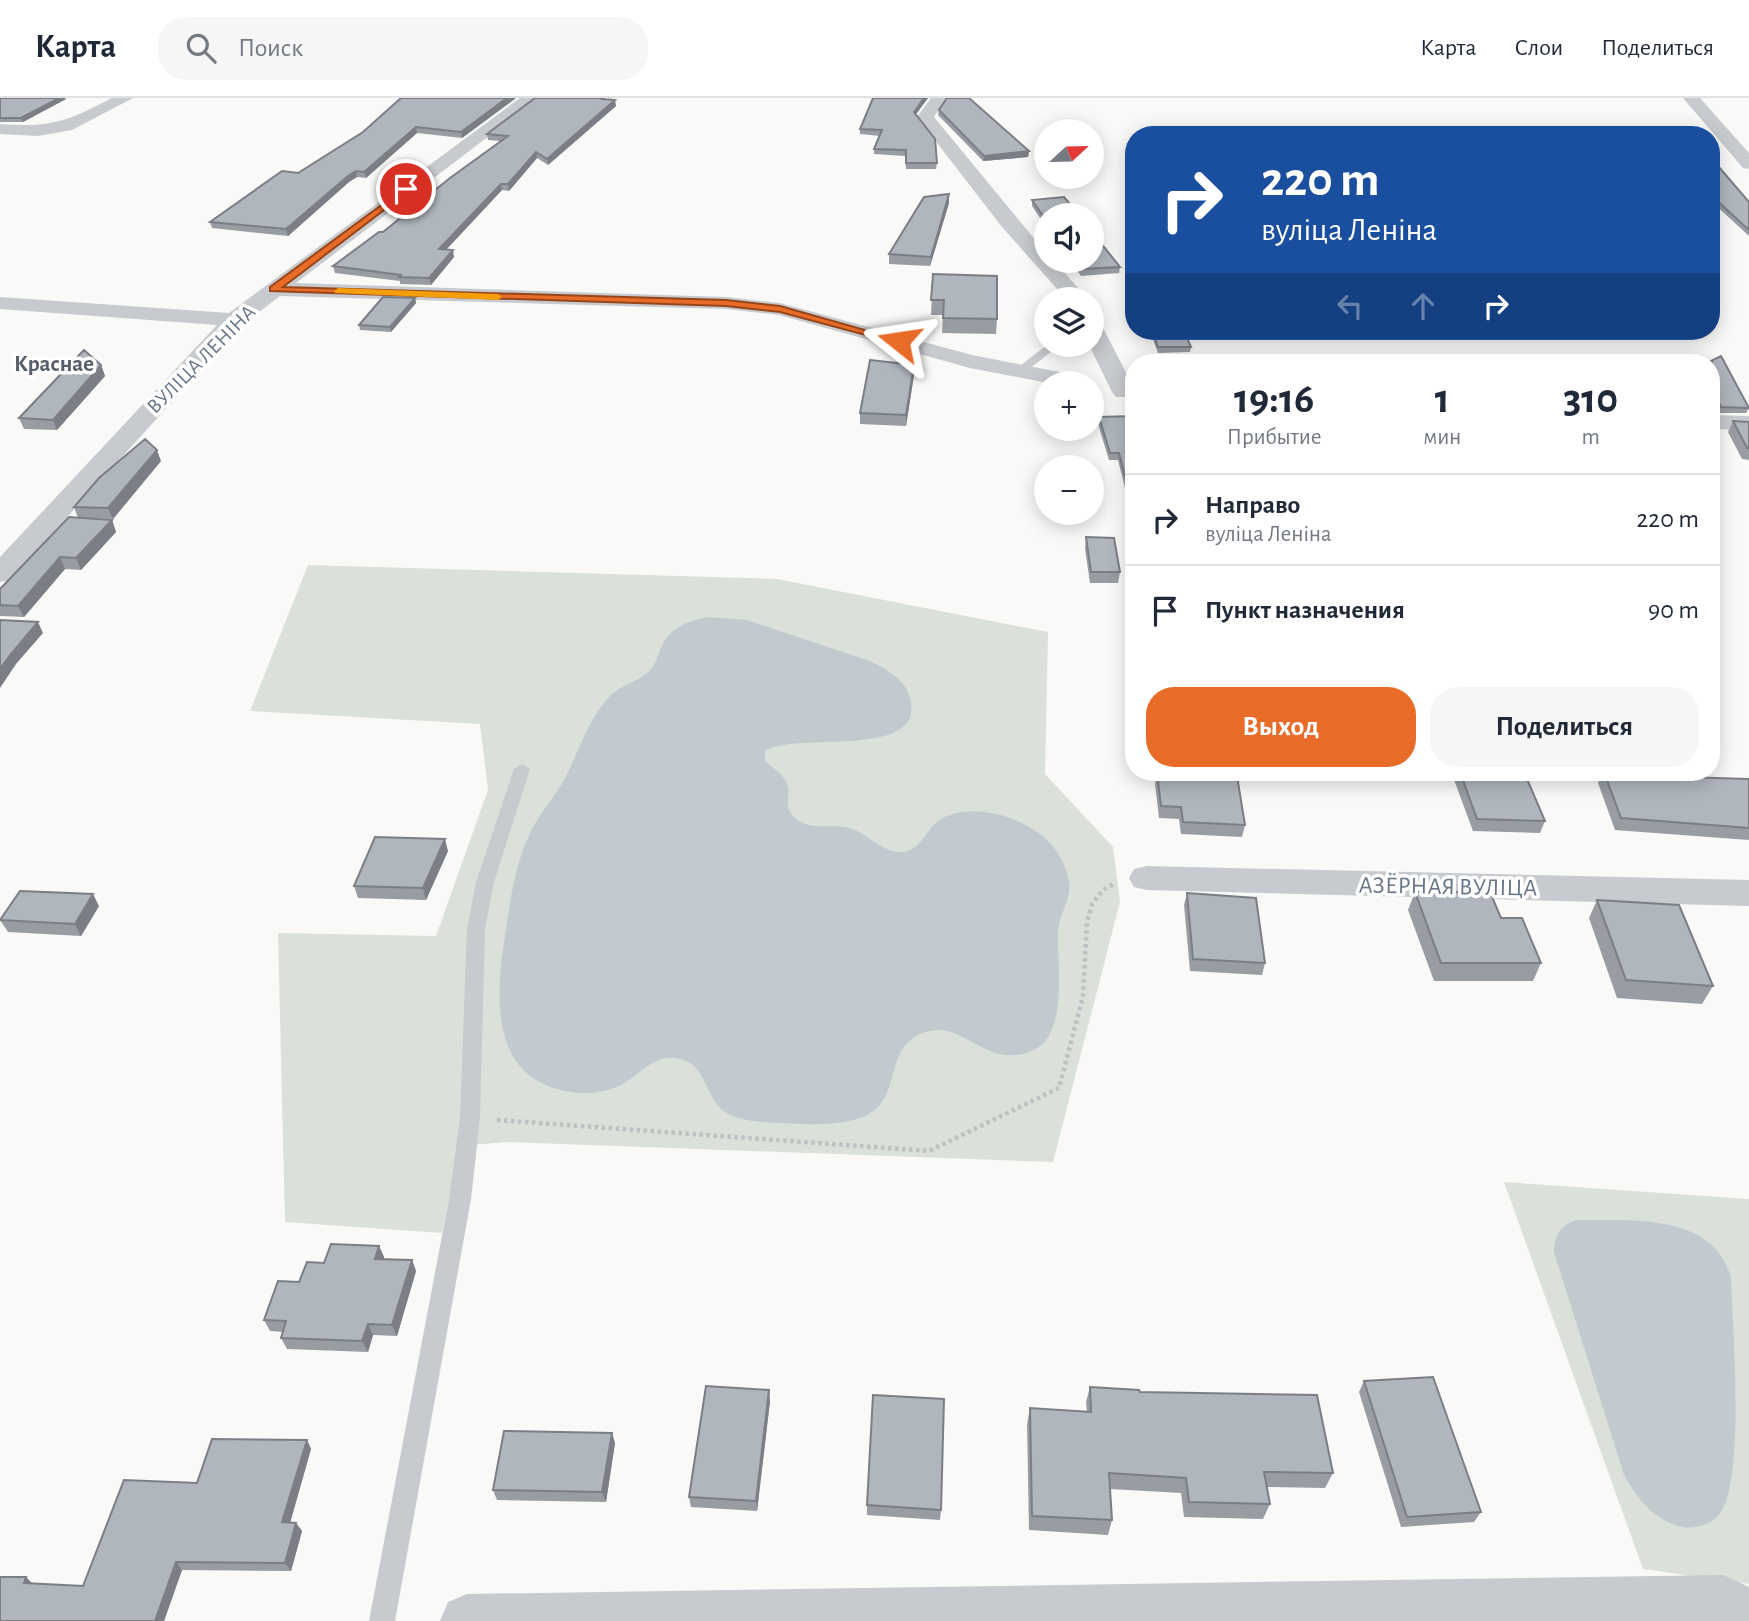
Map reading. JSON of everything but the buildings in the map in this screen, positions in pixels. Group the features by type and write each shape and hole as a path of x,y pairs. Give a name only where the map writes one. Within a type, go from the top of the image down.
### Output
{"street":[{"path":"0,129 36,133 66,128 125,98"},
{"name":"ВУЛІЦА ЛЕНІНА","path":"0,574 234,320 531,98"},
{"path":"939,98 925,117 1009,223 1066,287"},
{"path":"1691,98 1715,126"},
{"path":"1720,131 1745,160"},
{"path":"1721,156 1745,160"},
{"path":"274,289 740,304 780,309 971,361 1034,374"},
{"path":"0,303 234,320"},
{"path":"1104,349 1125,385"},
{"path":"1104,387 1125,391"},
{"path":"1720,422 1749,424"},
{"name":"АЗЁРНАЯ ВУЛІЦА","path":"1147,878 1749,893"},
{"path":"467,1621 1723,1602 1749,1615"}],"lane":[{"path":"1020,371 1038,357"},
{"path":"382,1621 460,1199 470,1118 476,929 485,882 522,769"}],"path":[{"path":"470,1118 929,1151 1059,1087 1083,996 1087,922 1092,904 1103,890 1116,883 1147,878"}],"shaded area":[{"path":"308,565 777,579 1048,632 1045,774 1113,847 1120,902 1053,1162 506,1142 460,1146 442,1233 285,1222 278,933 436,936 488,790 480,724 250,711"},
{"path":"707,617 747,620 870,661 896,677 909,694 909,720 896,731 877,738 801,743 765,751 765,761 787,782 789,810 801,822 813,826 852,829 885,848 899,852 917,846 938,821 951,814 984,812 1017,821 1045,838 1055,849 1066,869 1069,888 1058,931 1059,979 1056,1015 1052,1030 1044,1043 1032,1051 1015,1055 999,1054 947,1031 933,1030 918,1035 903,1048 887,1093 873,1111 848,1121 818,1124 776,1123 730,1115 718,1105 699,1072 685,1061 674,1058 652,1063 628,1081 601,1092 579,1093 549,1086 527,1074 513,1056 504,1034 500,1009 502,955 521,855 533,827 565,778 590,724 603,704 615,692 650,670 664,642 673,631"},
{"path":"1504,1182 1749,1199 1749,1584 1643,1569"},
{"path":"1576,1220 1644,1221 1689,1231 1707,1241 1722,1257 1731,1278 1736,1404 1732,1474 1726,1500 1717,1517 1705,1524 1682,1527 1663,1519 1641,1501 1624,1475 1554,1252 1559,1232"}],"slow traffic":[{"path":"338,291 498,297"}],"district":[{"name":"Краснае","path":"54,363"}],"route":[{"path":"406,189 274,289 726,303 780,309 899,341"}]}
